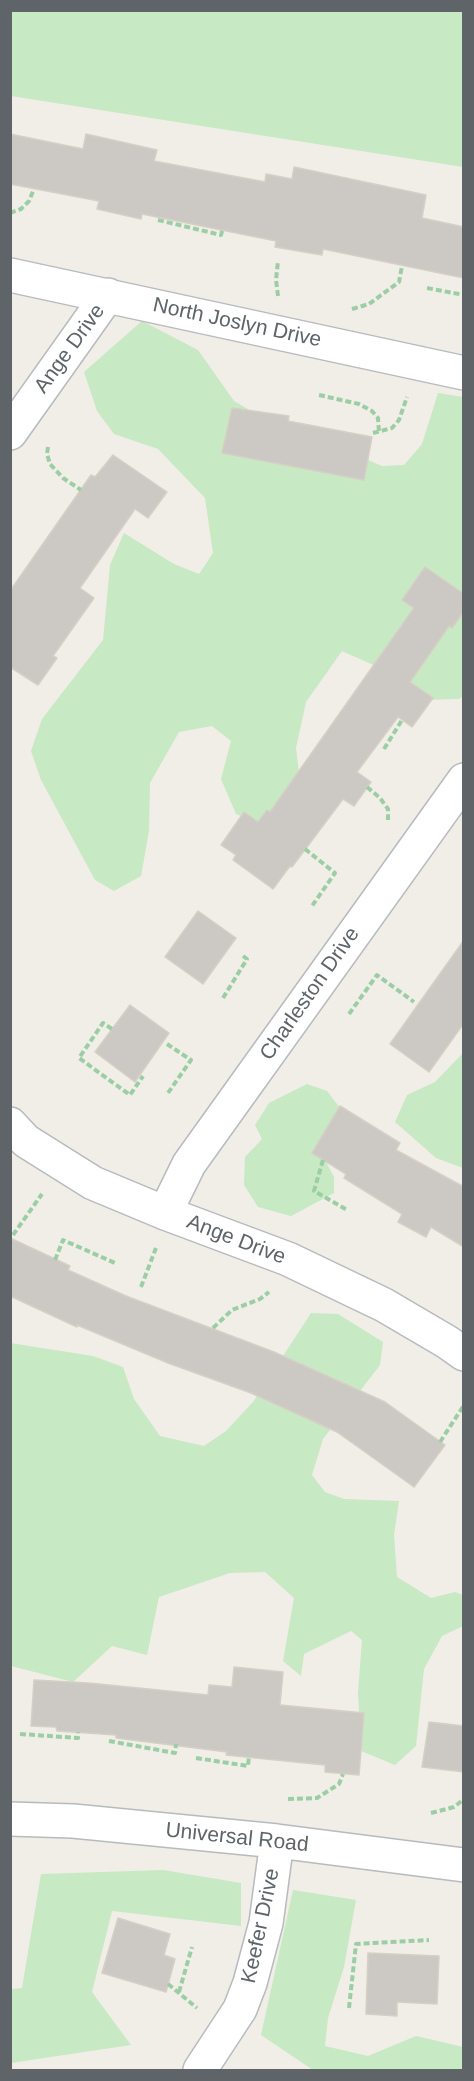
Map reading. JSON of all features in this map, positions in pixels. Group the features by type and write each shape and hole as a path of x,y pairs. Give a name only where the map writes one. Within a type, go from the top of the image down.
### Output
{"street":[{"name":"North Joslyn Drive","path":"10,275 464,372"},
{"name":"Ange Drive","path":"10,433 108,295"},
{"name":"Charleston Drive","path":"165,1213 189,1164 464,780"},
{"name":"Ange Drive","path":"10,1124 26,1141 93,1183 165,1213 288,1259 384,1305 464,1354"},
{"name":"Universal Road","path":"10,1819 73,1821 278,1841 464,1865"},
{"name":"Keefer Drive","path":"200,2070 240,2009 250,1983 266,1923 278,1841"}],"path":[{"path":"10,213 21,209 29,201 34,189"},
{"path":"158,220 221,235 223,228"},
{"path":"349,311 369,304 399,282 402,266"},
{"path":"427,288 464,295"},
{"path":"373,433 393,428 399,420 406,403 414,361"},
{"path":"319,395 359,404 372,411 378,418 379,432"},
{"path":"48,445 47,454 50,464 63,478 81,490"},
{"path":"384,749 402,720"},
{"path":"367,788 380,798 388,809 385,827"},
{"path":"305,849 335,873 312,906"},
{"path":"223,998 247,959 243,956"},
{"path":"349,1014 377,975 414,1002"},
{"path":"112,1029 103,1023 79,1058 130,1095 143,1076"},
{"path":"167,1044 191,1060 168,1093"},
{"path":"323,1160 314,1191 346,1210"},
{"path":"14,1235 62,1164"},
{"path":"55,1260 63,1240 115,1263"},
{"path":"213,1328 232,1310 260,1299 272,1289 288,1259"},
{"path":"440,1442 464,1405"},
{"path":"20,1734 78,1738 78,1732"},
{"path":"109,1741 175,1752 176,1744"},
{"path":"195,1758 248,1766 249,1756"},
{"path":"288,1798 318,1798 339,1784 343,1774"},
{"path":"431,1813 454,1807 464,1799"},
{"path":"349,2008 356,1944 429,1940"},
{"path":"178,1993 192,1947"}],"green space":[{"path":"11,10 463,11 463,167 11,96"},
{"path":"142,321 198,350 234,401 274,424 336,446 382,466 404,465 422,444 438,393 463,397 463,696 459,699 421,700 380,668 342,651 306,702 296,748 303,807 279,831 236,814 221,779 231,741 212,726 179,732 150,783 149,831 141,876 114,891 95,880 41,780 31,751 42,719 103,640 110,565 124,533 174,564 199,574 213,553 205,498 158,449 114,434 97,411 84,372"},
{"path":"463,1053 463,1168 436,1158 395,1122 407,1095 435,1082"},
{"path":"307,1084 327,1091 350,1121 326,1162 334,1177 334,1193 291,1216 258,1207 244,1185 245,1157 262,1139 255,1125 269,1103"},
{"path":"311,1313 338,1314 383,1342 380,1365 323,1439 312,1475 325,1492 344,1499 399,1501 394,1535 397,1577 431,1598 455,1592 463,1595 463,1626 442,1636 424,1669 416,1746 395,1765 361,1751 358,1693 362,1640 351,1631 304,1654 301,1676 283,1661 294,1598 265,1572 230,1573 159,1597 147,1655 112,1646 73,1682 11,1666 10,1343 93,1356 123,1367 134,1399 160,1436 204,1446 226,1431 253,1402"},
{"path":"163,1870 241,1883 241,1926 112,1911 92,1992 131,2045 11,2063 11,1989 22,1988 41,1874"},
{"path":"293,1890 356,1900 344,1967 328,2018 325,2046 368,2056 416,2036 463,2047 463,2070 313,2070 261,2035"}],"building":[{"path":"10,134 83,149 86,134 157,150 154,161 265,182 266,174 292,179 294,167 426,195 422,218 464,227 464,278 323,249 322,255 275,247 276,241 142,214 141,219 97,209 99,201 10,184"},
{"path":"232,408 289,416 288,421 372,437 364,480 222,453"},
{"path":"113,455 167,492 148,518 135,509 80,588 94,598 53,656 57,658 38,685 10,667 10,591 91,475 95,477"},
{"path":"425,567 464,594 464,611 452,628 449,626 410,682 433,698 412,727 398,717 357,772 371,782 354,806 343,799 273,889 233,860 236,855 221,845 244,812 258,822 267,810 270,812 414,608 402,600"},
{"path":"198,911 236,938 203,984 165,957"},
{"path":"464,940 464,1023 429,1072 390,1044"},
{"path":"130,1005 169,1033 135,1082 95,1052"},
{"path":"340,1106 400,1143 396,1150 464,1187 464,1247 431,1227 426,1237 398,1222 402,1214 344,1178 346,1174 312,1153"},
{"path":"10,1238 70,1266 68,1270 126,1296 274,1352 385,1402 445,1445 414,1487 337,1432 251,1393 168,1363 77,1325 77,1327 10,1296"},
{"path":"234,1667 283,1672 280,1705 364,1713 359,1775 325,1772 325,1765 226,1755 227,1752 116,1738 116,1735 57,1731 56,1727 31,1726 34,1680 208,1695 209,1685 232,1687"},
{"path":"429,1722 464,1726 464,1772 422,1767"},
{"path":"118,1918 170,1934 164,1955 175,1959 166,1992 102,1973"},
{"path":"368,1953 439,1956 437,2004 397,2002 397,2016 366,2014"}]}
